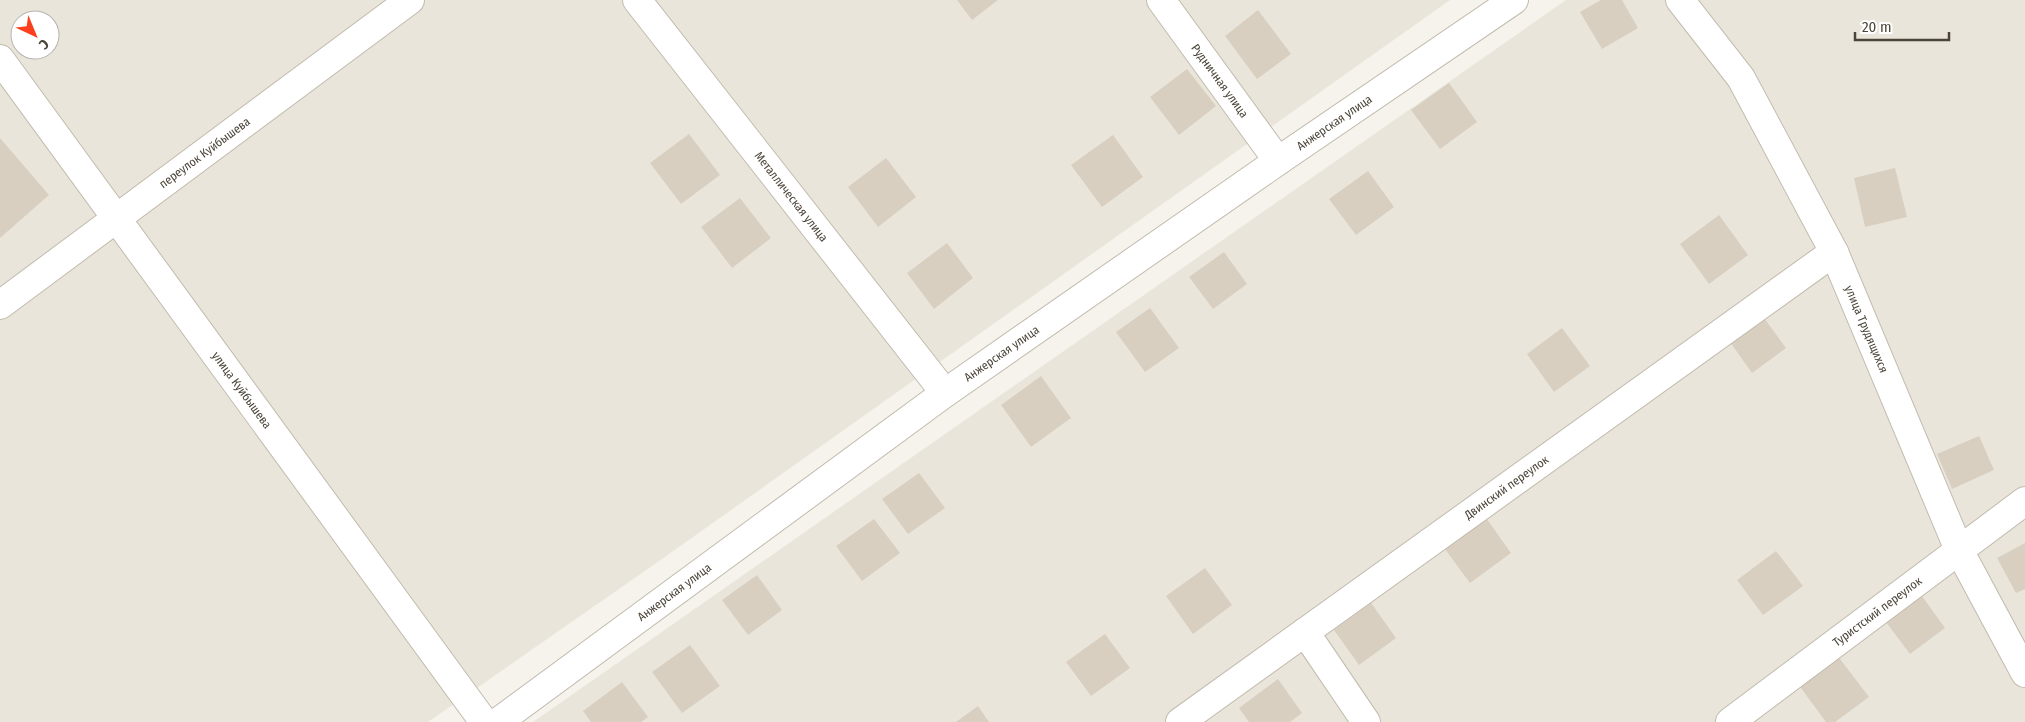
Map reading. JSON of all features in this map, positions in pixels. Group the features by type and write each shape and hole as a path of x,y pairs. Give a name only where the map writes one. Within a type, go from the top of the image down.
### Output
{"street":[{"name":"переулок Куйбышева","path":"0,305 410,0"},
{"name":"Металлическая улица","path":"637,0 945,393"},
{"name":"Рудничная улица","path":"1161,0 1278,161"},
{"name":"Анжерская улица","path":"498,722 945,393 1278,161 1514,0"},
{"name":"улица Трудящихся","path":"1680,0 1741,78 1834,252 1958,550 2025,673"},
{"name":"улица Куйбышева","path":"0,59 484,722"},
{"name":"Двинский переулок","path":"1180,722 1834,252"},
{"name":"Туристский переулок","path":"1730,722 2025,501"},
{"path":"1305,632 1366,722"}],"shaded area":[{"path":"0,0 1450,0 662,559 428,722 0,722"},
{"path":"1566,0 2025,0 2025,722 533,722"}],"building":[{"path":"957,0 998,0 972,20"},
{"path":"1601,0 1622,0 1638,28 1602,49 1580,12"},
{"path":"1258,10 1291,54 1257,79 1225,36"},
{"path":"1187,69 1216,106 1179,135 1150,97"},
{"path":"1449,83 1477,122 1440,149 1411,110"},
{"path":"689,134 720,175 681,204 650,163"},
{"path":"1113,135 1143,177 1102,207 1071,165"},
{"path":"0,138 49,195 0,238"},
{"path":"886,158 916,197 878,227 848,187"},
{"path":"1895,168 1907,217 1865,227 1854,178"},
{"path":"1368,171 1394,207 1356,235 1329,199"},
{"path":"740,198 771,238 732,268 701,227"},
{"path":"1719,215 1748,255 1709,284 1680,244"},
{"path":"947,243 973,278 934,309 907,273"},
{"path":"1224,252 1247,284 1213,309 1189,277"},
{"path":"1150,308 1179,348 1145,372 1116,332"},
{"path":"1759,311 1786,348 1752,373 1725,335"},
{"path":"1562,328 1590,366 1554,392 1527,354"},
{"path":"1041,376 1071,418 1031,447 1001,405"},
{"path":"1979,436 1994,470 1952,489 1937,454"},
{"path":"919,473 945,508 908,534 882,499"},
{"path":"1484,515 1511,553 1470,583 1442,545"},
{"path":"874,519 900,553 862,581 836,546"},
{"path":"2025,543 2025,589 2016,593 1997,558"},
{"path":"1776,551 1803,586 1763,615 1737,580"},
{"path":"1205,568 1232,605 1193,634 1166,596"},
{"path":"757,575 782,610 748,635 722,600"},
{"path":"1919,592 1945,628 1910,654 1883,618"},
{"path":"1371,603 1396,638 1359,665 1334,630"},
{"path":"1105,634 1130,668 1091,696 1066,662"},
{"path":"690,645 720,686 682,713 652,672"},
{"path":"1837,655 1869,697 1835,722 1826,722 1798,684"},
{"path":"1278,679 1302,713 1290,722 1249,722 1239,708"},
{"path":"622,682 648,717 641,722 591,722 583,711"},
{"path":"978,706 989,722 956,722"}]}
